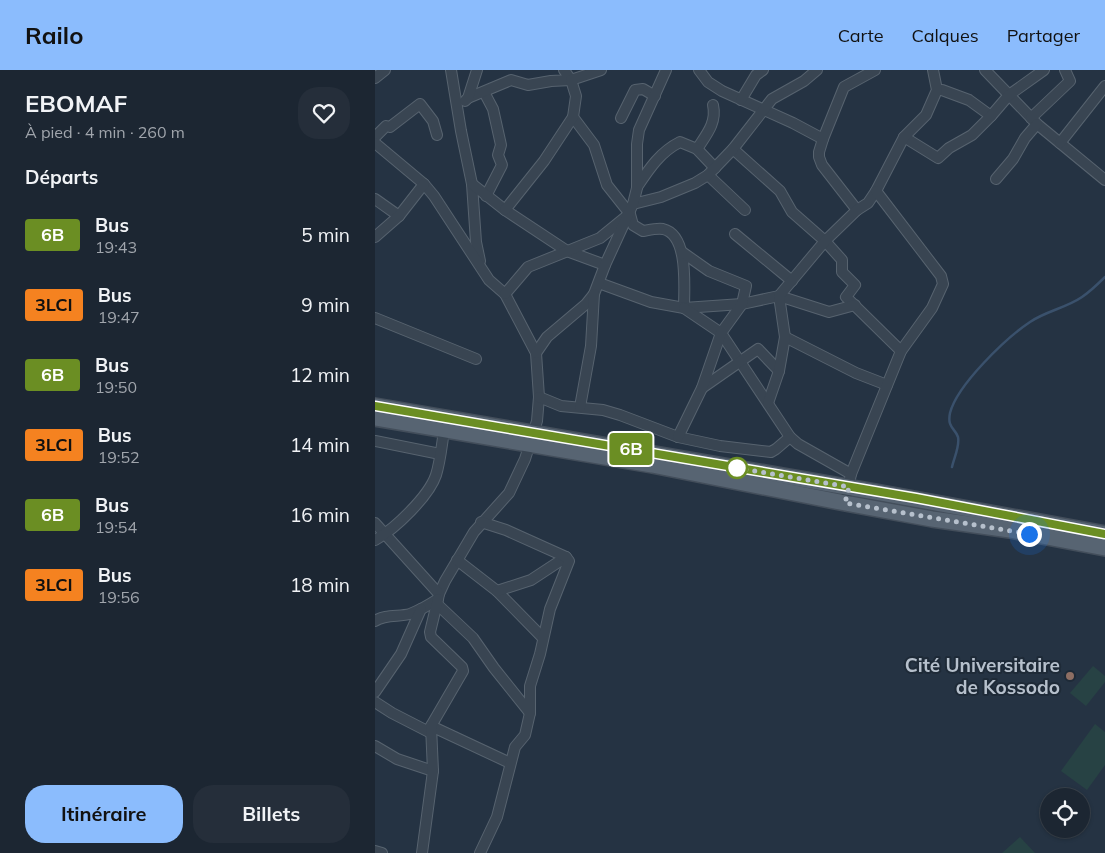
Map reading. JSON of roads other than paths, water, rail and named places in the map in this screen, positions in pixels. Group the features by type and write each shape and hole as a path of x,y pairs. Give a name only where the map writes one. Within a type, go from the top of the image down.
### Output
{"main road":[{"path":"375,406 445,425"},
{"path":"375,418 445,425 716,464 850,480 1105,534"},
{"path":"531,438 651,465 845,503 932,519 1011,530 1105,548"}],"street":[{"path":"375,78 385,70"},
{"path":"451,70 472,184 476,242 482,269"},
{"path":"457,110 468,98 477,70"},
{"path":"505,210 544,161 573,117 575,96 571,80 564,70"},
{"path":"468,98 511,80 528,85 571,80 601,70"},
{"path":"536,353 547,337 586,304 594,294 605,265 632,209 637,188 639,130 666,70"},
{"path":"699,70 710,84 823,139"},
{"path":"741,100 756,75 763,70"},
{"path":"505,294 528,267 600,238 632,209 695,183 711,171 733,149 772,99 804,81 817,70"},
{"path":"857,210 822,166 819,152 843,87 875,70"},
{"path":"768,403 779,372 785,337 779,296 825,241 857,210 868,203 904,137 926,115 937,90 933,70"},
{"path":"985,70 1034,121 1105,180"},
{"path":"904,137 938,158 949,148 972,136 1009,95 1044,70"},
{"path":"996,179 1013,159 1034,121 1070,81 1065,70"},
{"path":"1060,143 1105,86"},
{"path":"621,118 635,90 643,89 655,96"},
{"path":"937,90 969,100 991,116"},
{"path":"484,92 493,108 501,145 498,155 502,166 486,196"},
{"path":"375,137 386,126 390,127 420,104 433,121 437,135"},
{"path":"697,149 711,127 715,114 713,105"},
{"path":"573,117 593,145 607,185 632,209 633,225 643,231 662,228 670,232 678,242 682,252 684,308"},
{"path":"637,188 655,161 678,143 683,142 697,149 711,171 745,210"},
{"path":"375,143 424,184 447,214 489,280 505,294 536,353 539,396 537,421 525,459 509,493 481,522 457,560 438,599 429,632 431,637 463,670 431,729 433,771 422,853"},
{"path":"733,149 780,191 792,212 825,241 842,260 842,272 855,285 846,297 901,351"},
{"path":"375,237 399,216 424,184"},
{"path":"472,184 505,210 567,251 605,265"},
{"path":"845,503 850,480 901,351 932,308 943,288 943,281 876,191"},
{"path":"375,199 399,216"},
{"path":"735,234 792,281"},
{"path":"678,438 703,388 721,333 742,304 746,286 709,271 682,252"},
{"path":"599,283 651,302 684,308 742,304 779,296 829,312 855,304"},
{"path":"580,407 591,346 594,294"},
{"path":"684,308 721,333 790,437 850,480"},
{"path":"375,318 476,359"},
{"path":"785,337 856,373 887,386"},
{"path":"703,388 759,349 779,372"},
{"path":"539,396 557,405 603,410 678,438 720,446 771,452 790,437"},
{"path":"375,540 407,515 429,488 436,475 445,425"},
{"path":"375,441 440,454"},
{"path":"716,464 720,446"},
{"path":"480,853 497,817 515,747 525,735 530,713 529,686 540,654 550,608 569,564 566,556 506,530 481,522"},
{"path":"375,524 473,638 530,713"},
{"path":"497,590 531,580 566,556"},
{"path":"457,560 497,590 543,638"},
{"path":"375,621 408,614 438,599"},
{"path":"375,692 401,654 421,609"},
{"path":"375,702 431,729 510,763"},
{"path":"375,746 397,759 433,771"},
{"path":"375,851 382,853"}],"waterway":[{"path":"952,467 958,448 958,437 950,425 950,413 954,402 972,376 996,350 1020,329 1036,318 1082,297 1105,277"}],"place":[{"name":"Cité Universitaire de Kossodo","path":"1070,676"}]}
